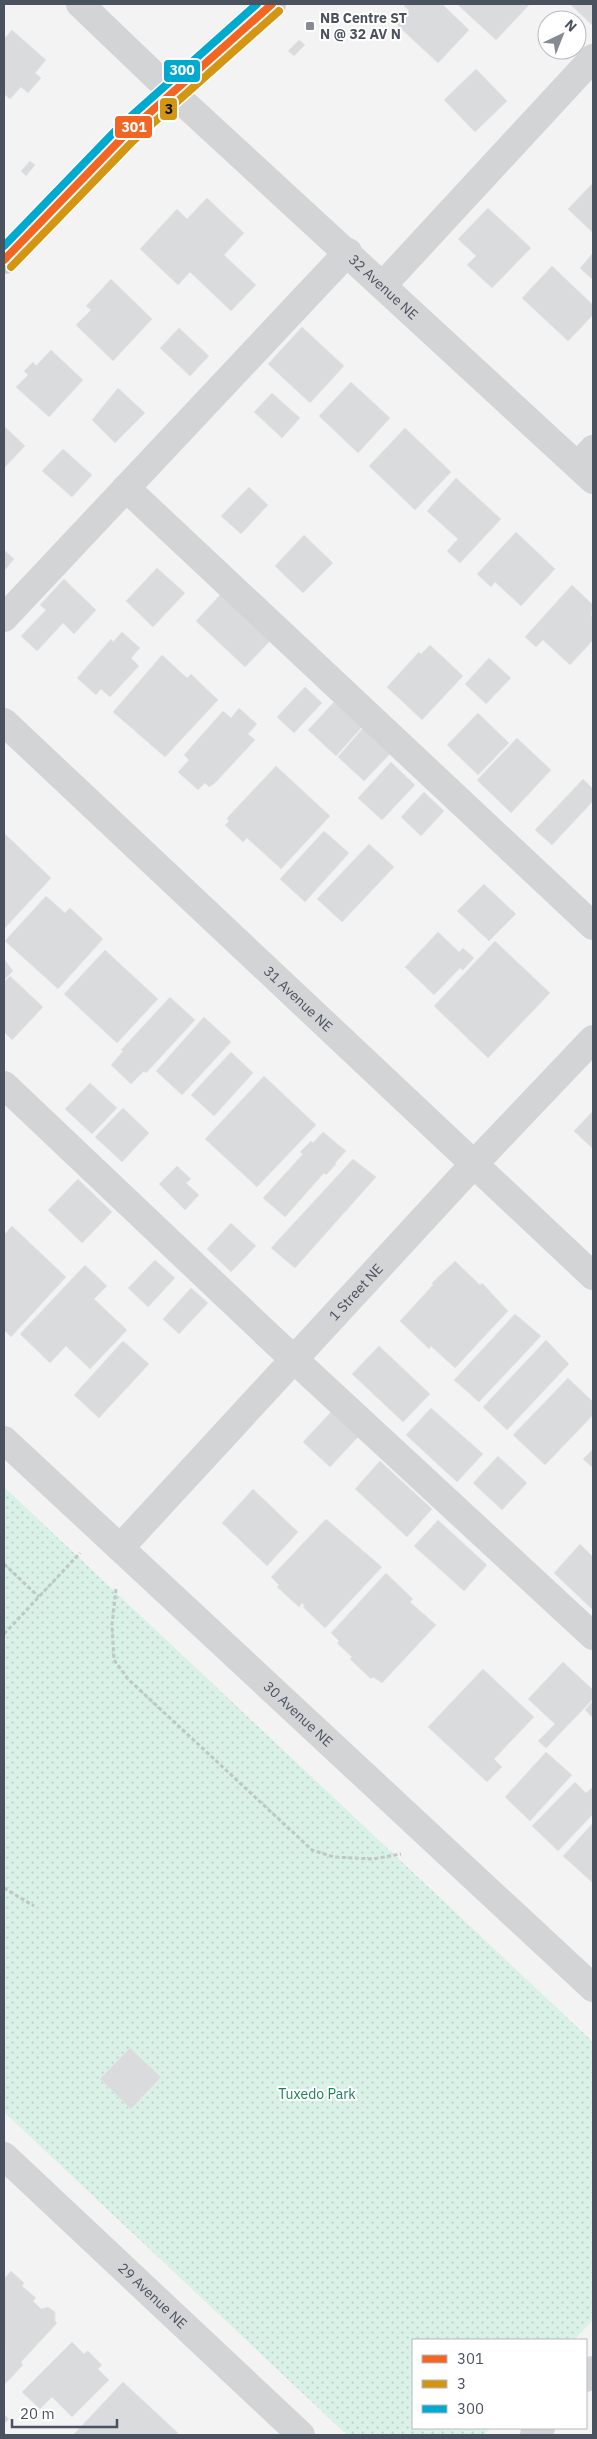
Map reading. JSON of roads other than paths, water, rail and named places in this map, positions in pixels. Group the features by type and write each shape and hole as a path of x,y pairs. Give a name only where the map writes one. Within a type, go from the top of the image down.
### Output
{"main road":[{"path":"4,260 126,134 174,94 272,4"}],"street":[{"name":"32 Avenue NE","path":"80,4 174,94 383,285 588,464"},
{"path":"383,285 593,58"},
{"path":"4,618 348,252"},
{"path":"126,488 593,926"},
{"name":"31 Avenue NE","path":"4,722 593,1276"},
{"name":"1 Street NE","path":"120,1548 474,1164 593,1039"},
{"path":"4,1085 295,1360 593,1636"},
{"name":"30 Avenue NE","path":"4,1440 593,1988"},
{"name":"29 Avenue NE","path":"4,2156 301,2435"}],"place":[{"name":"NB Centre ST N @ 32 AV N","path":"310,26"}],"park label":[{"name":"Tuxedo Park","path":"317,2094"}]}
